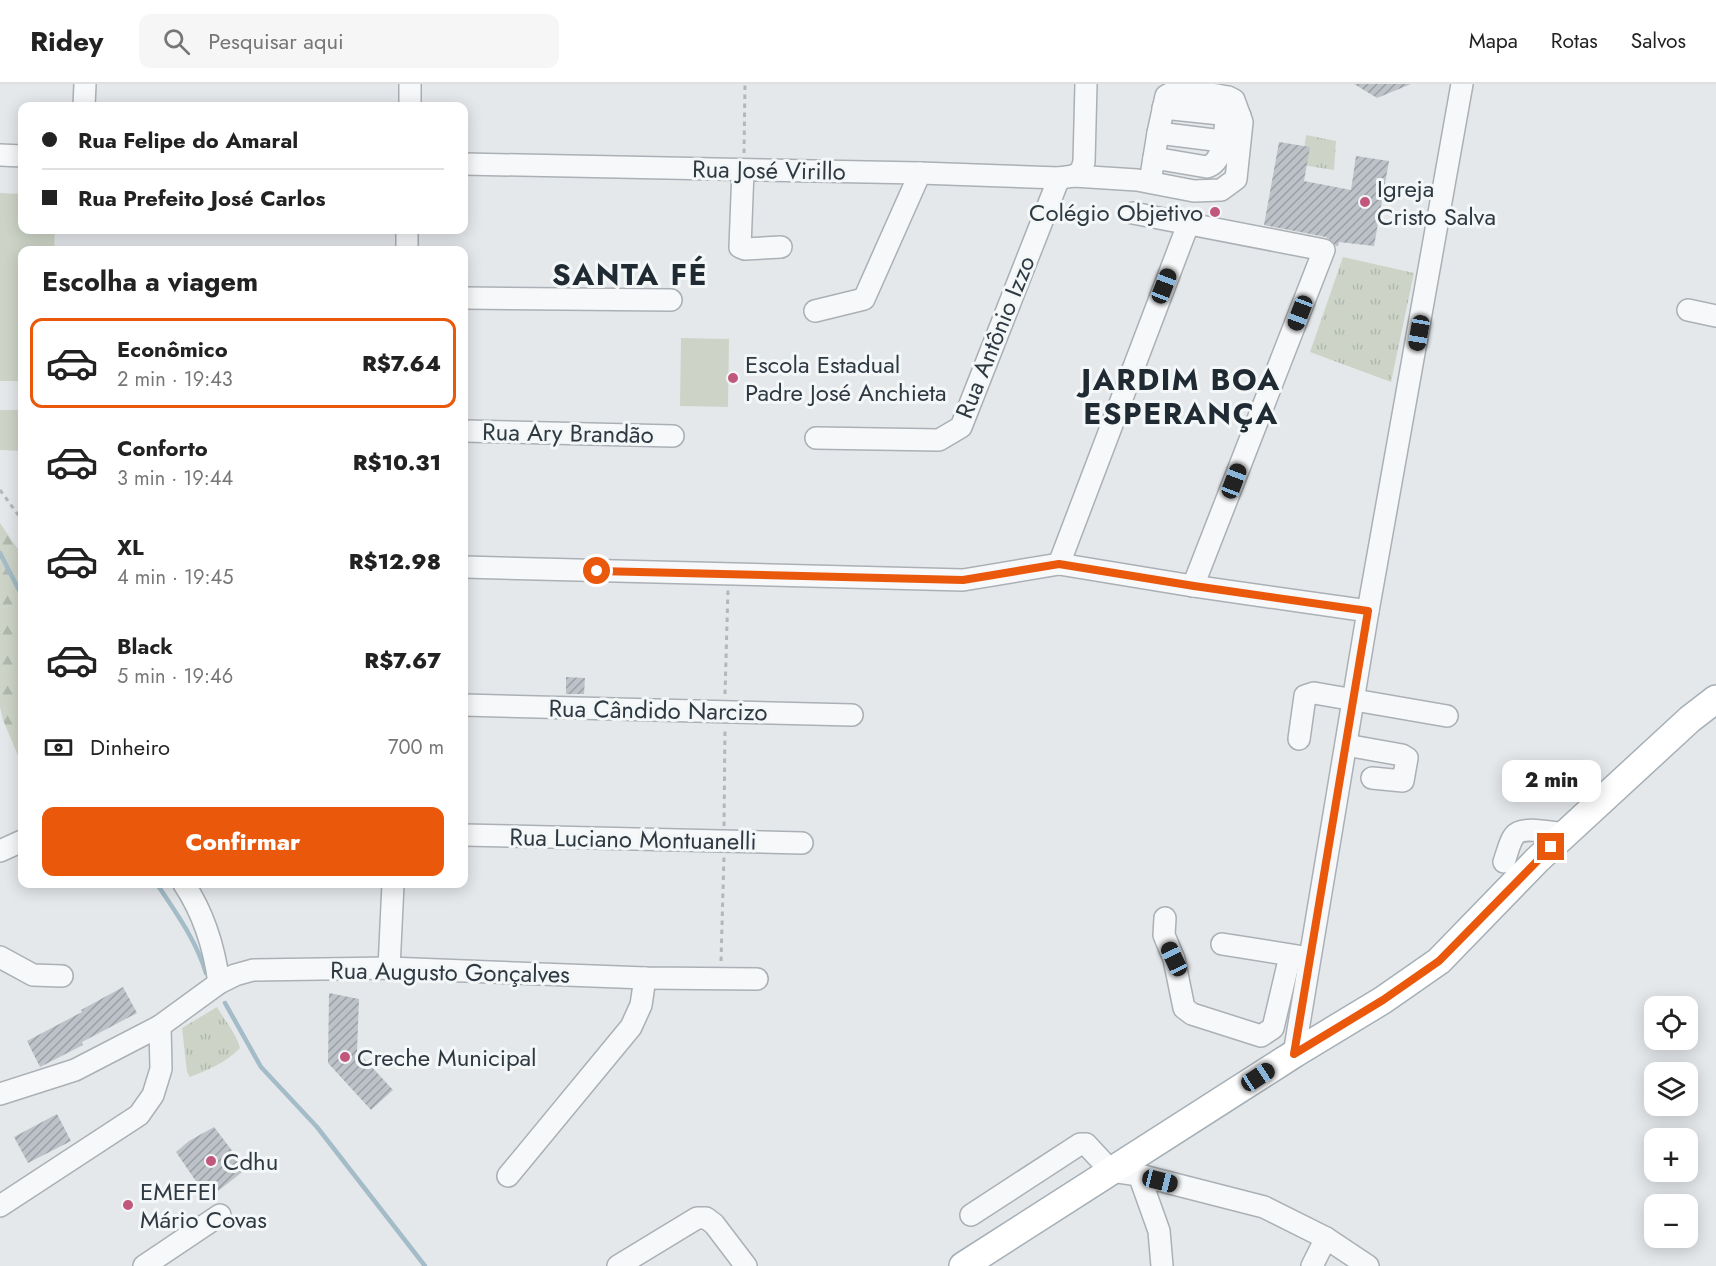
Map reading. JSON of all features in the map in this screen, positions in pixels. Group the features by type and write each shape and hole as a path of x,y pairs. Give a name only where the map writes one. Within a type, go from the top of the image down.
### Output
{"main road":[{"path":"963,1266 1294,1054 1383,1000 1439,961 1537,860 1690,719 1716,699"}],"street":[{"path":"84,102 85,84"},
{"path":"410,84 410,102"},
{"name":"Rua Antônio Izzo","path":"816,438 939,440 961,427 1066,177 1081,171 1084,162 1086,84"},
{"path":"1165,918 1164,935 1174,959 1184,1008 1192,1014 1261,1036 1273,1028 1300,957 1346,745 1462,84"},
{"path":"1150,182 1158,133 1163,108 1234,116 1222,141 1219,158 1212,166 1154,158"},
{"name":"Rua José Virillo","path":"468,164 1066,177 1150,182 1194,191 1221,190 1236,179 1242,122 1234,116"},
{"path":"1158,133 1222,141"},
{"path":"0,155 18,156"},
{"path":"743,170 740,247 745,249 781,247"},
{"path":"815,311 864,298 920,173"},
{"path":"1133,213 1189,222 1324,250 1194,586"},
{"path":"1059,564 1189,222"},
{"path":"468,298 671,300"},
{"path":"1688,310 1716,316"},
{"name":"Rua Ary Brandão","path":"468,431 673,436"},
{"path":"468,567 963,580 1059,564 1368,611"},
{"path":"1299,739 1305,696 1314,693 1448,716"},
{"name":"Rua Cândido Narcizo","path":"468,705 852,715"},
{"path":"1346,745 1402,755 1407,758 1403,781 1372,778"},
{"path":"1504,862 1513,836 1517,832 1527,830 1565,834"},
{"name":"Rua Luciano Montuanelli","path":"468,835 802,843"},
{"path":"0,851 18,843"},
{"path":"187,888 195,900 211,938 219,982"},
{"path":"389,968 393,888"},
{"path":"1222,944 1300,957"},
{"path":"0,957 33,975 62,976"},
{"path":"1294,1054 1300,957"},
{"name":"Rua Augusto Gonçalves","path":"0,1094 75,1070 160,1026 219,982 253,970 389,968 645,978 757,979"},
{"path":"508,1176 631,1028 641,1005 645,978"},
{"path":"0,1206 139,1115 153,1095 161,1069 160,1026"},
{"path":"971,1215 1080,1144 1086,1144 1111,1171 1139,1175 1264,1207 1326,1238 1368,1266"},
{"path":"1139,1175 1159,1231 1162,1266"},
{"path":"144,1266 220,1215"},
{"path":"618,1266 697,1218 706,1218 714,1224 746,1266"},
{"path":"1312,1266 1326,1238"}],"path":[{"path":"743,170 746,84"},
{"path":"0,490 18,515"},
{"path":"721,978 728,574"}],"green space":[{"path":"1306,135 1336,141 1334,170 1302,165"},
{"path":"0,193 18,194 18,234 55,234 54,246 18,246 18,381 0,381"},
{"path":"1343,257 1414,273 1391,382 1310,352"},
{"path":"681,338 729,339 728,407 680,406"},
{"path":"0,410 18,410 18,451 0,450"},
{"path":"0,523 18,549 18,756 0,707"},
{"path":"217,1007 240,1048 223,1061 190,1077 187,1072 182,1028"}],"building":[{"path":"1354,84 1411,84 1377,98"},
{"path":"1279,142 1310,147 1304,181 1351,190 1356,156 1389,161 1374,246 1339,242 1336,246 1326,237 1264,225"},
{"path":"566,677 585,678 584,694 566,694"},
{"path":"123,987 137,1013 40,1067 27,1041"},
{"name":"Creche Municipal","path":"329,993 359,999 357,1051 393,1090 371,1110 328,1063"},
{"path":"57,1114 71,1141 28,1163 14,1137"},
{"name":"Cdhu","path":"214,1127 246,1169 208,1199 176,1152 189,1141"}],"waterway":[{"path":"0,553 18,588"},
{"path":"160,888 191,938 206,973"},
{"path":"225,1003 261,1067 317,1127 425,1266"}],"place":[{"name":"Igreja Cristo Salva","path":"1365,202"},
{"name":"Colégio Objetivo","path":"1215,212"},
{"name":"Escola Estadual Padre José Anchieta","path":"733,378"},
{"name":"Creche Municipal","path":"345,1057"},
{"name":"Cdhu","path":"211,1161"},
{"name":"EMEFEI Mário Covas","path":"128,1205"}],"district":[{"name":"SANTA FÉ","path":"630,274"},
{"name":"JARDIM BOA ESPERANÇA","path":"1181,396"}],"route":[{"path":"597,571 963,580 1059,564 1368,611 1294,1054 1383,1000 1439,961 1551,847"}]}
